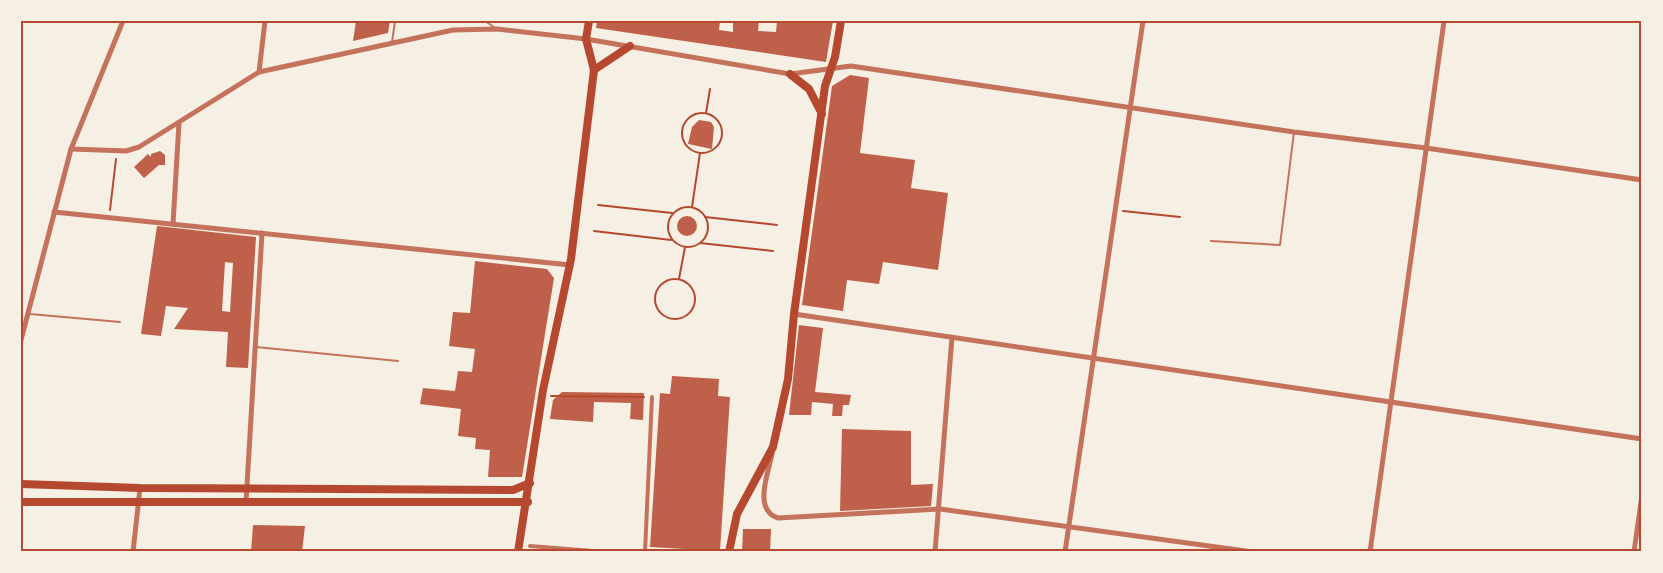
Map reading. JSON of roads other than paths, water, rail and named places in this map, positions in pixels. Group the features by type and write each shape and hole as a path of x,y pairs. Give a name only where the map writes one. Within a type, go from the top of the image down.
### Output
{"main road":[{"path":"518,552 528,502 543,390 570,265 594,70 586,39 589,21"},
{"path":"729,552 737,514 773,447 788,379 794,314 825,86 831,70 841,21"},
{"path":"594,70 630,46"},
{"path":"790,74 810,89 822,114"},
{"path":"21,484 140,488 513,490 530,483"},
{"path":"21,502 528,502"}],"street":[{"path":"21,340 72,149 123,21"},
{"path":"259,72 265,21"},
{"path":"1065,552 1143,21"},
{"path":"1370,552 1444,21"},
{"path":"72,149 117,150 139,147 259,72 305,64 392,42 453,30 496,29 586,39 790,74 851,66 1294,132 1426,148 1642,180"},
{"path":"173,224 180,123"},
{"path":"54,212 570,265"},
{"path":"246,502 262,233"},
{"path":"794,314 1642,439"},
{"path":"935,552 952,337"},
{"path":"645,552 652,397"},
{"path":"773,447 764,498 766,510 774,517 783,519 940,509 1253,552"},
{"path":"133,552 140,488"},
{"path":"1634,552 1642,495"},
{"path":"530,546 606,552"}],"lane":[{"path":"392,42 395,21"},
{"path":"485,21 496,29"},
{"path":"1211,241 1280,245 1294,132"},
{"path":"27,314 120,322"},
{"path":"256,347 398,361"}]}
